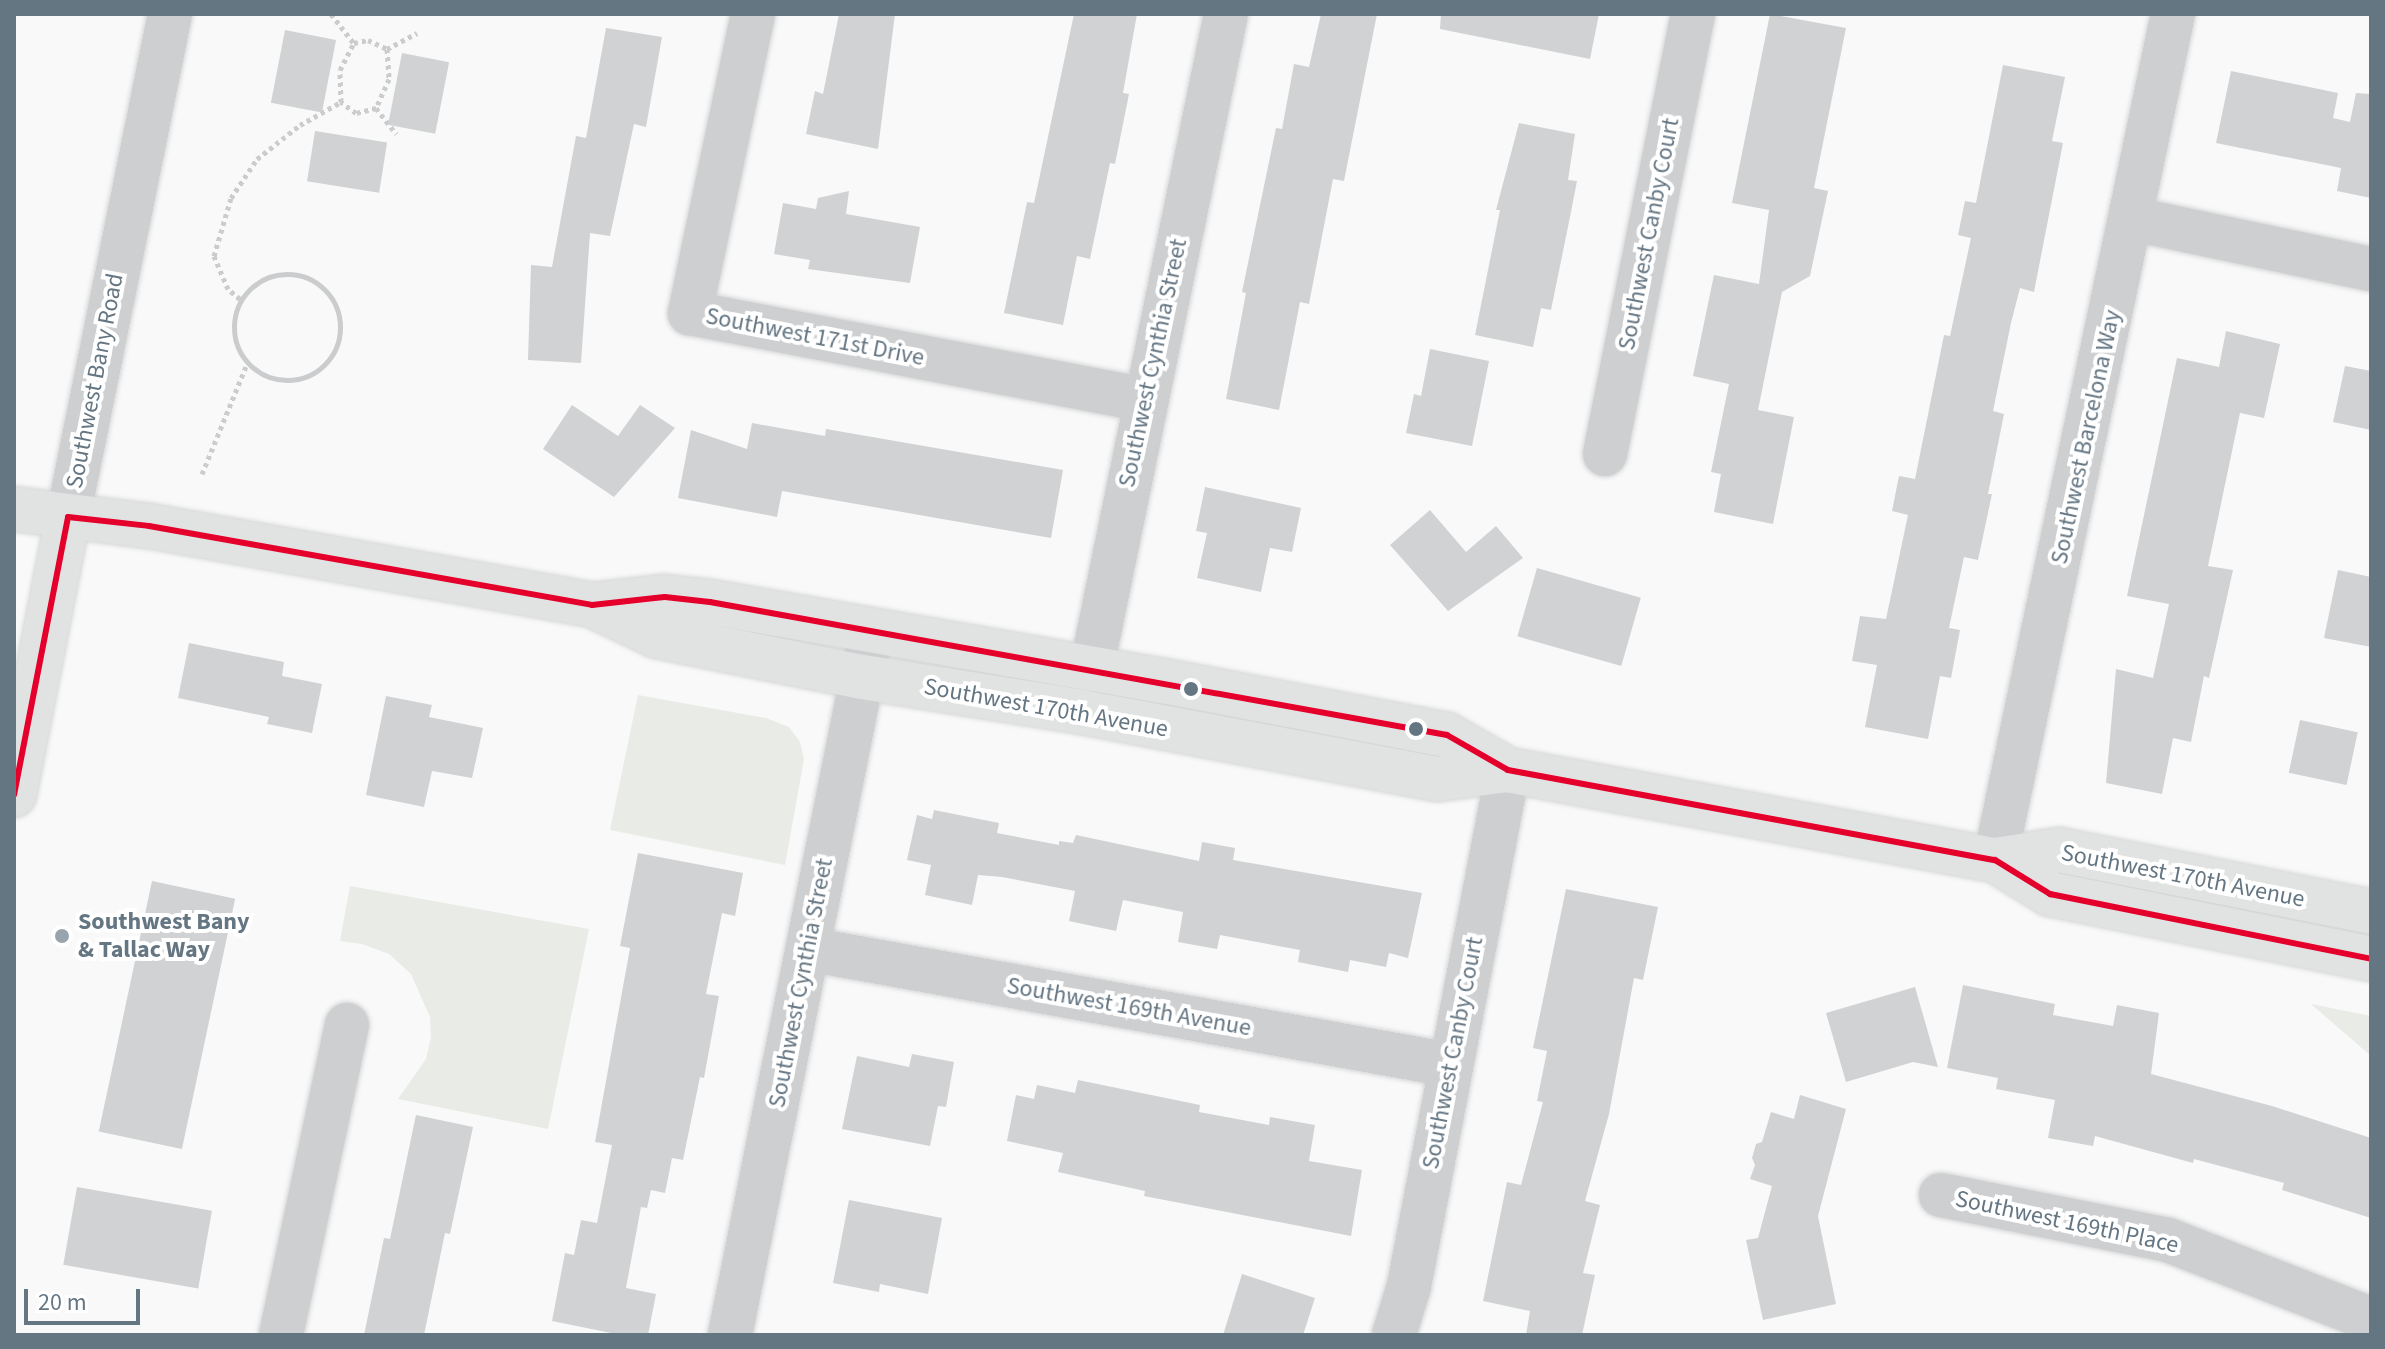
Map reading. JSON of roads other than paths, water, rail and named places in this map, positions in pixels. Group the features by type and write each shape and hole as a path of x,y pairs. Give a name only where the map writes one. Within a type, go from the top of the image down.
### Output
{"main road":[{"name":"Southwest 170th Avenue","path":"14,509 149,526 592,605 657,636 862,677 1082,712 1438,779 1508,770 1995,860 2059,850 2371,912"},
{"name":"Southwest Bany Road","path":"14,795 68,517"},
{"name":"Southwest 170th Avenue","path":"592,605 665,597 1091,670 1447,735 1508,770"},
{"name":"Southwest 170th Avenue","path":"1995,860 2050,894 2371,959"}],"street":[{"name":"Southwest Bany Road","path":"68,517 170,14"},
{"name":"Southwest 171st Drive","path":"753,14 690,313 1145,400"},
{"name":"Southwest Cynthia Street","path":"1082,712 1226,14"},
{"name":"Southwest Canby Court","path":"1605,454 1693,14"},
{"name":"Southwest Barcelona Way","path":"1995,860 2133,219 2172,14"},
{"path":"2133,219 2371,269"},
{"name":"Southwest Cynthia Street","path":"730,1335 871,632"},
{"name":"Southwest Canby Court","path":"1394,1335 1409,1286 1508,770"},
{"name":"Southwest 169th Avenue","path":"808,949 1450,1065"},
{"path":"281,1335 347,1025"},
{"name":"Southwest 169th Place","path":"1941,1195 2168,1240 2371,1319"}],"place":[{"name":"Southwest Bany & Tallac Way","path":"62,936"}]}
